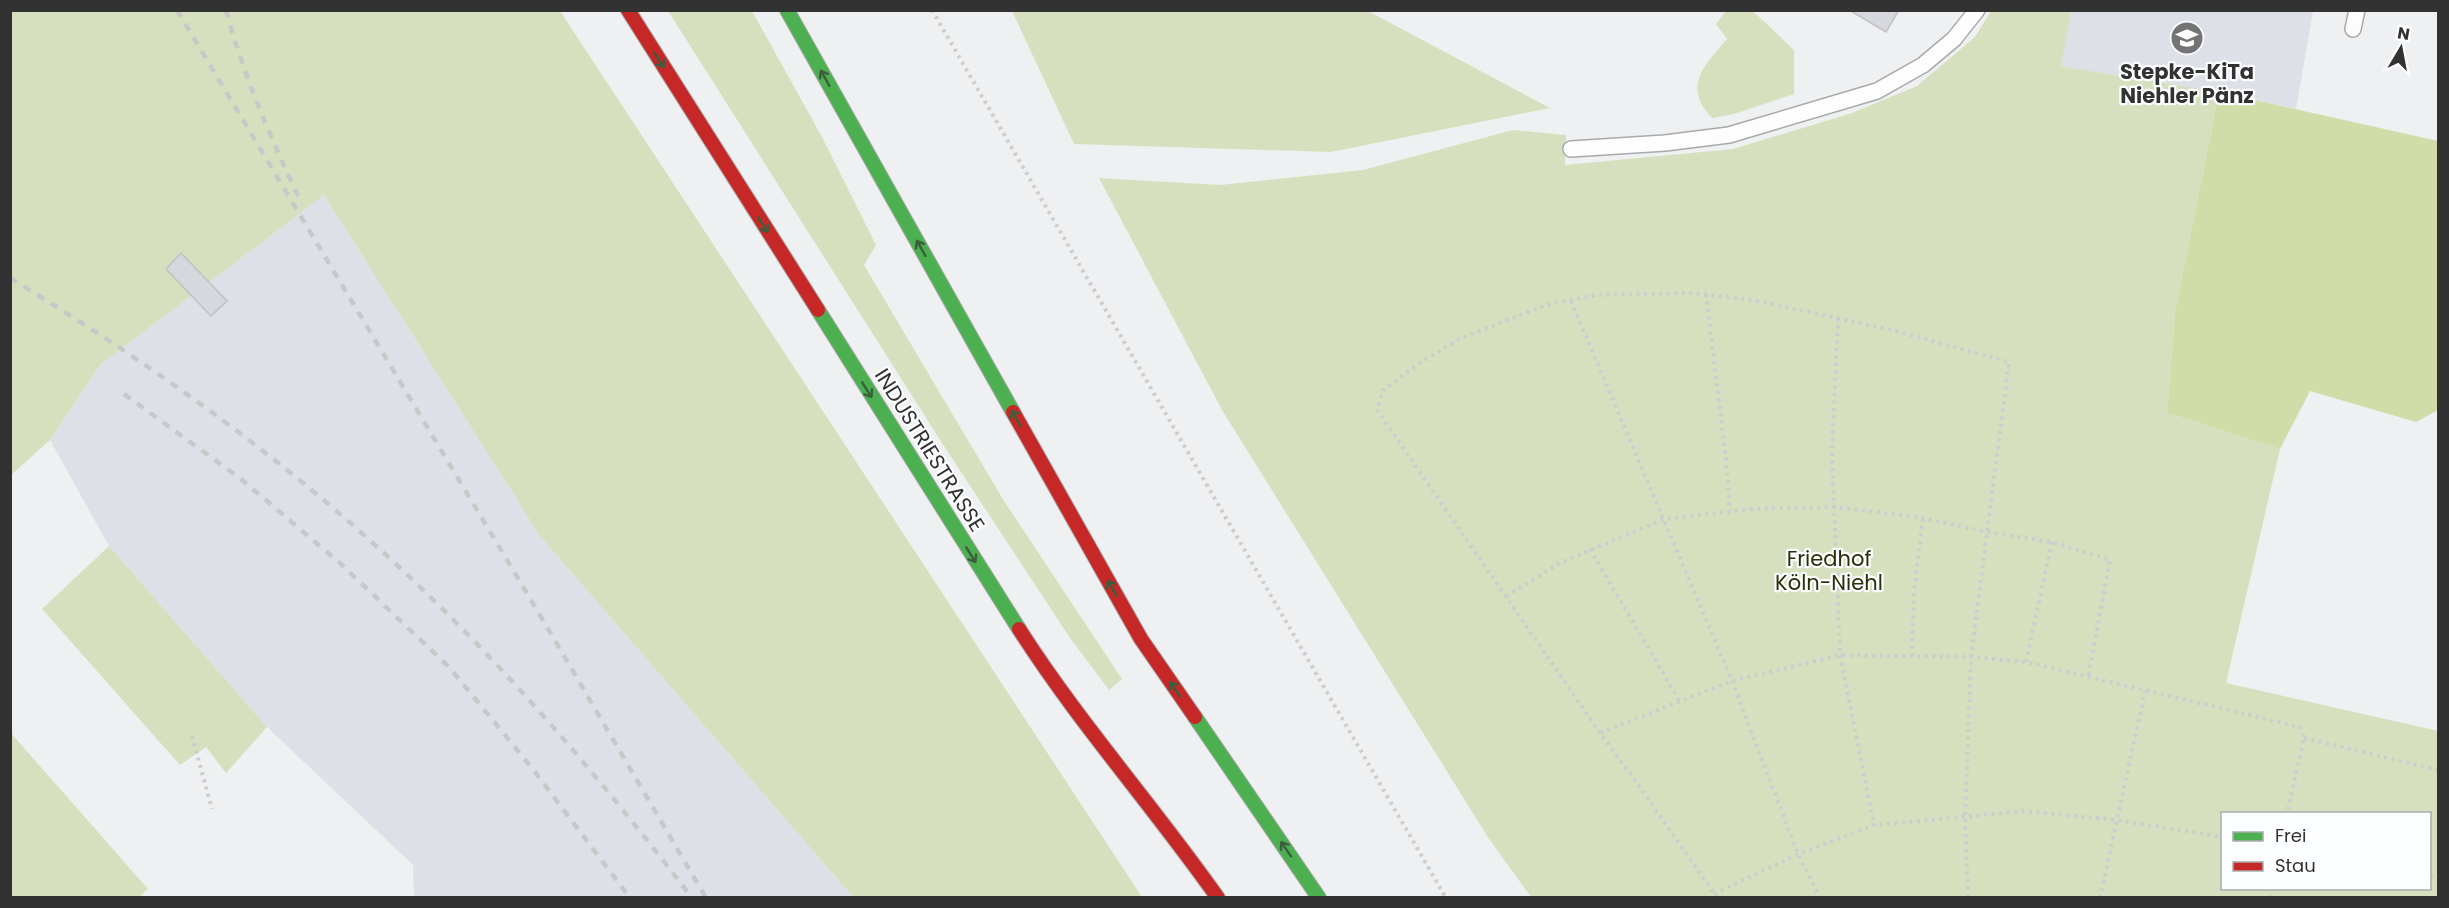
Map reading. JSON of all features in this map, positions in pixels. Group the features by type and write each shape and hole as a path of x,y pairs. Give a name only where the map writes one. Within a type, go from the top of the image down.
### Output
{"highway":[{"name":"INDUSTRIESTRASSE","path":"628,10 1047,673 1186,852 1218,897"},
{"path":"787,10 1141,639 1319,897"}],"lane":[{"path":"1571,149 1665,143 1729,135 1877,91 1923,65 1954,39 1977,10"},
{"path":"2353,29 2357,10"}],"path":[{"path":"932,10 1446,897"},
{"path":"1706,294 1730,511"},
{"path":"1968,897 1965,818 1971,657 2009,362 1896,331 1758,301 1706,294 1596,295 1546,305 1459,339 1417,365 1383,390 1377,410 1599,733 1637,783 1715,896 1798,854 1874,825 1965,818 2025,811 2116,820 2221,837"},
{"path":"1571,301 1732,681 1798,854 1820,897"},
{"path":"1838,318 1833,507 1839,655 1874,825"},
{"path":"1506,596 1560,563 1664,519 1752,508 1833,507 1923,518 1987,532 2052,542 2110,560 2088,677"},
{"path":"1912,656 1914,592 1923,518"},
{"path":"2026,662 2052,542"},
{"path":"1590,549 1680,702"},
{"path":"1599,733 1732,681 1839,655 1971,657 2026,662 2300,727 2304,738 2287,812"},
{"path":"2100,897 2145,691"},
{"path":"192,736 212,809"},
{"path":"2304,738 2439,770"}],"shaded area":[{"name":"Stepke-KiTa Niehler Pänz","path":"2071,11 2313,11 2296,109 2219,92 2060,66"},
{"path":"324,195 540,536 853,897 414,897 413,865 267,727 109,546 50,440 100,365"}],"green space":[{"path":"11,11 560,11 1142,897 853,897 540,536 324,195 100,365 50,440 11,475"},
{"path":"668,11 752,11 822,137 876,245 864,265 1004,501 1122,679 1109,690 1070,638 942,443"},
{"path":"1012,11 1368,11 1550,108 1331,152 1074,144"},
{"path":"1726,11 1751,11 1794,50 1794,94 1734,114 1712,118 1703,107 1697,86 1704,67 1727,39 1716,24"},
{"name":"Friedhof Köln-Niehl","path":"1991,11 2071,11 2061,66 2219,92 2175,312 2167,413 2280,449 2226,683 2438,731 2438,897 1531,897 1489,839 1222,410 1099,178 1220,185 1363,170 1513,130 1566,135 1565,165 1733,149 1852,113 1917,86 1975,37"},
{"path":"2219,92 2438,141 2438,410 2416,422 2310,391 2280,449 2167,413 2175,312"},
{"path":"109,546 267,727 226,773 206,747 180,765 42,609"},
{"path":"10,732 148,889 139,897 11,897"}],"building":[{"path":"1849,10 1899,10 1886,32"},
{"path":"181,253 227,301 211,316 166,269"}],"railway":[{"path":"177,10 537,610 706,898"},
{"path":"226,10 259,109 302,204"},
{"path":"10,278 112,343 212,412 354,526 439,605 515,685 588,768 692,898"},
{"path":"124,394 241,479 341,564 449,667 532,768 630,898"}],"traffic: fast":[{"path":"787,10 1013,412"},
{"path":"818,310 1019,629"},
{"path":"1195,717 1319,898"}],"traffic: jam":[{"path":"628,10 818,310"},
{"path":"1013,412 1141,639 1195,717"},
{"path":"1019,629 1066,698 1218,898"}],"place":[{"name":"Stepke-KiTa Niehler Pänz","path":"2187,38"}]}
